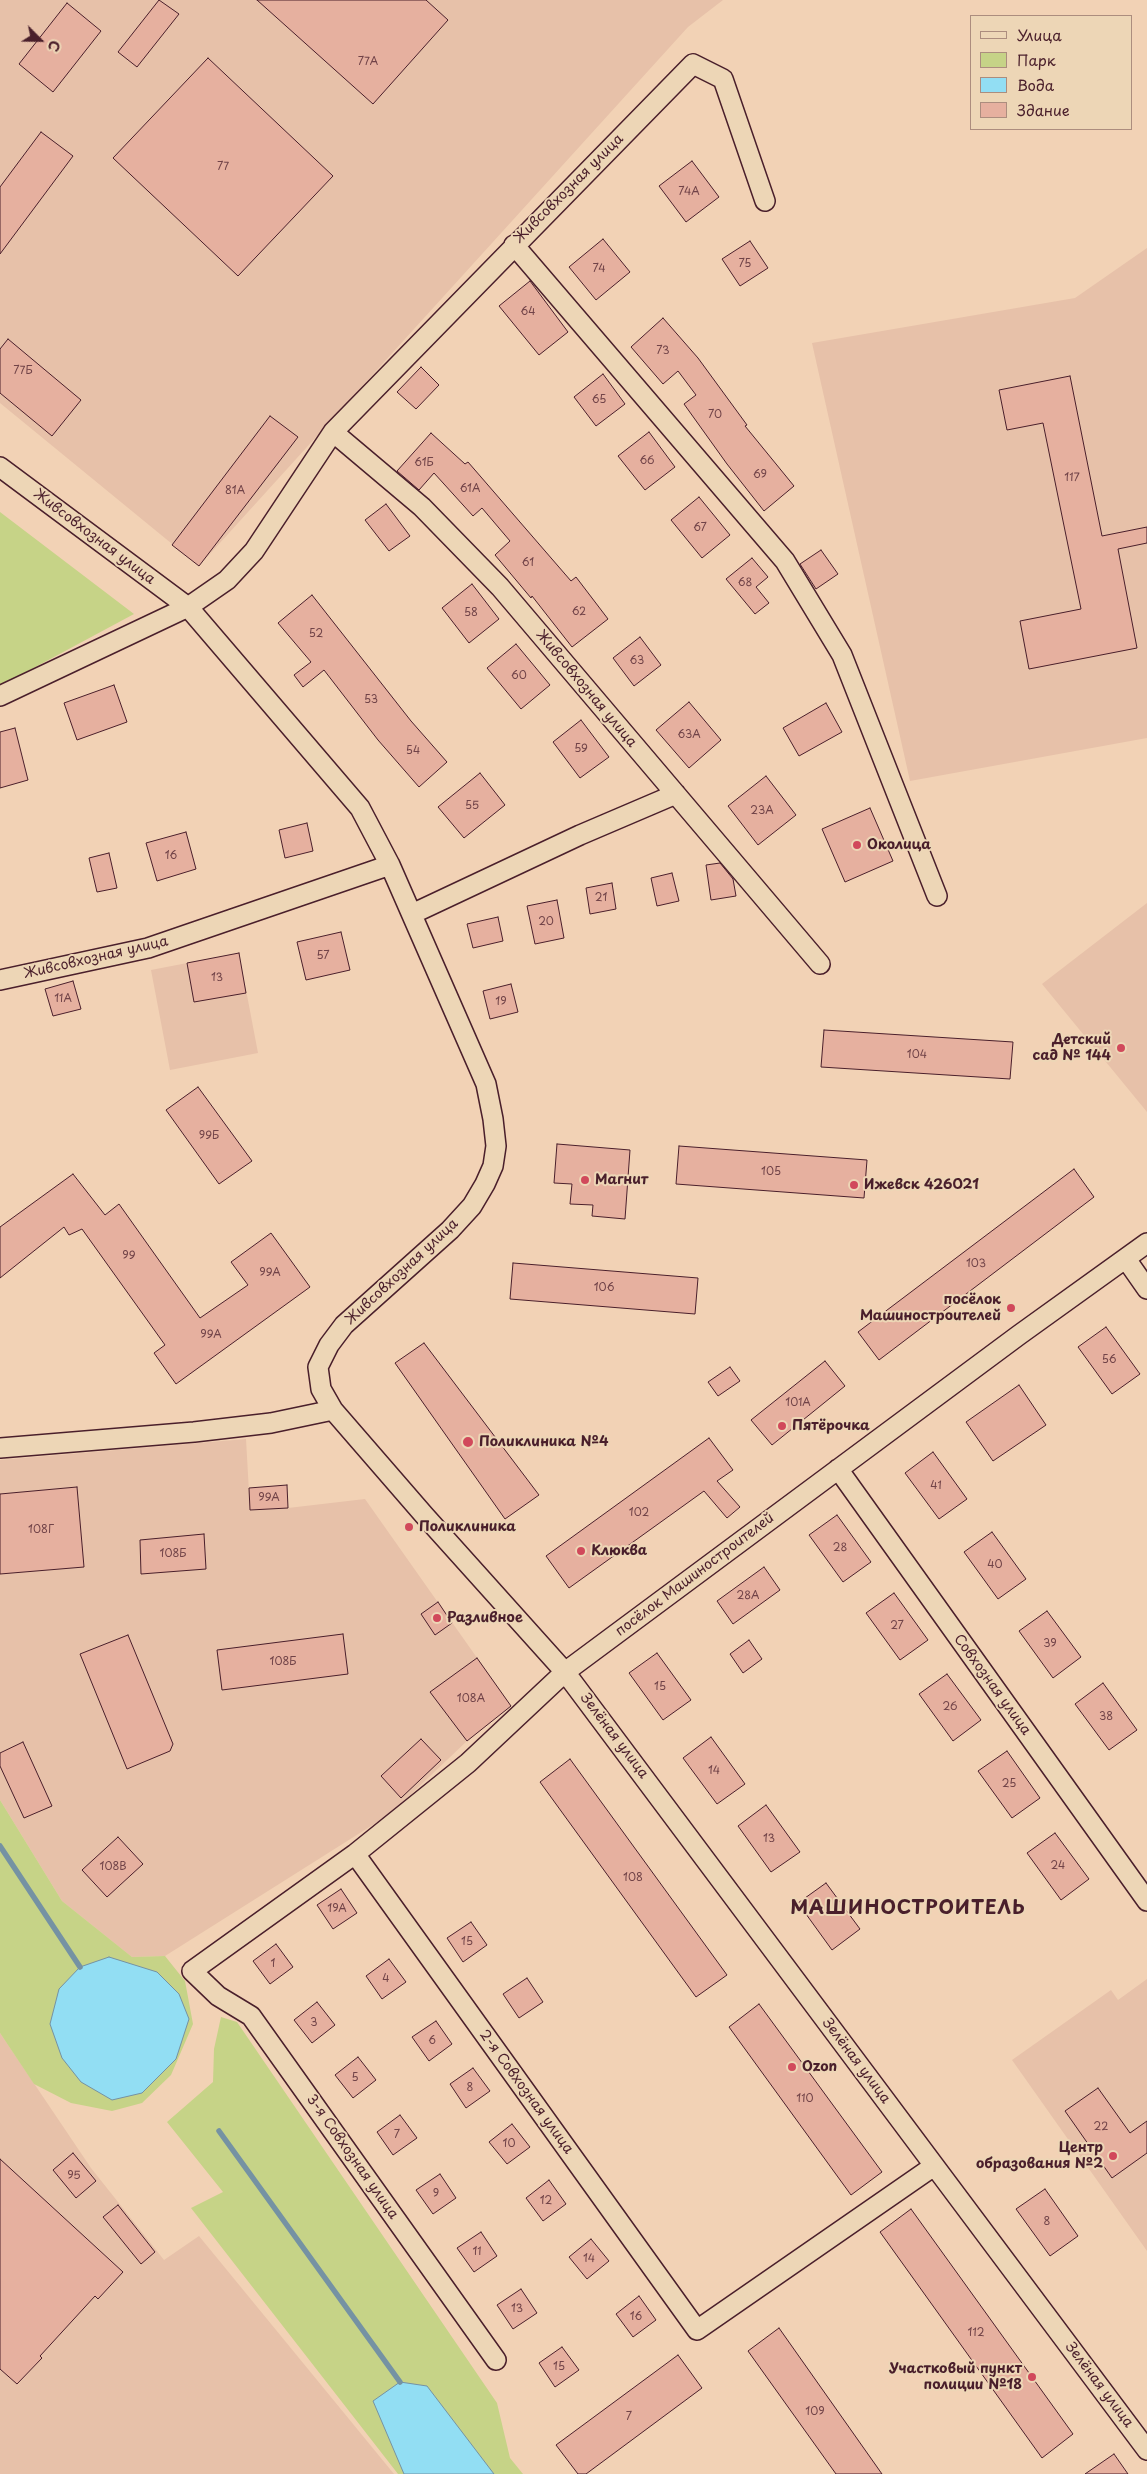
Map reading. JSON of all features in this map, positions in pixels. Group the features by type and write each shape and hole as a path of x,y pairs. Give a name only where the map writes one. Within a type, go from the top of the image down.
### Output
{"street":[{"name":"Живсовхозная улица","path":"0,696 188,607 227,580 254,551 334,432 514,245 693,64 723,79 765,201"},
{"path":"514,245 785,561 842,655 937,896"},
{"name":"Живсовхозная улица","path":"334,432 422,507 500,587 820,964"},
{"name":"Живсовхозная улица","path":"0,467 188,607 360,808 390,865 486,1084 496,1146 493,1166 472,1206 450,1230 344,1325 329,1346 318,1367 321,1389 334,1410 469,1566 565,1672"},
{"path":"412,914 580,835 676,794"},
{"name":"Живсовхозная улица","path":"0,980 148,948 390,865"},
{"name":"посёлок Машиностроителей","path":"192,1971 355,1854 468,1763 565,1672 1019,1335 1147,1243"},
{"path":"1126,1259 1147,1289"},
{"path":"0,1448 194,1432 271,1423 334,1410"},
{"name":"Совхозная улица","path":"838,1469 1147,1901"},
{"name":"Зелёная улица","path":"565,1672 1147,2450"},
{"name":"2-я Совхозная улица","path":"355,1854 697,2330 934,2166"},
{"name":"3-я Совхозная улица","path":"192,1971 218,1996 251,2016 496,2360"}],"shaded area":[{"path":"0,0 723,0 688,27 199,566 0,403"},
{"path":"1147,248 1147,738 910,781 812,343 1075,298"},
{"name":"Детский сад № 144","path":"1147,903 1147,1112 1042,984"},
{"path":"239,953 258,1053 170,1070 151,970"},
{"path":"246,1439 250,1510 288,1508 365,1499 511,1706 467,1741 390,1814 165,1956 132,1957 62,1901 0,1800 0,1460"},
{"name":"Центр образования №2","path":"1147,1979 1147,2251 1012,2060 1111,1990 1118,2000"},
{"path":"0,2033 91,2168 164,2260 199,2236 394,2474 0,2474"}],"green space":[{"path":"0,512 134,614 0,686"},
{"path":"0,1800 62,1901 132,1957 165,1956 185,1981 193,2024 171,2075 142,2103 112,2111 71,2103 34,2084 0,2033"},
{"path":"221,2017 237,2022 497,2403 510,2458 523,2474 398,2474 191,2208 223,2192 167,2122 213,2082 214,2049"}],"water":[{"path":"109,1957 157,1972 179,1994 189,2019 176,2059 142,2093 112,2100 81,2082 62,2058 50,2024 59,1989 80,1967"},
{"path":"400,2382 427,2386 494,2474 404,2474 373,2401"}],"building":[{"path":"159,0 179,14 137,67 118,52"},
{"path":"257,0 426,0 448,20 373,104"},
{"path":"67,3 101,31 53,92 19,64"},
{"path":"208,58 333,176 238,276 113,158"},
{"path":"41,132 73,156 0,254 0,187"},
{"path":"692,161 719,197 686,222 659,186"},
{"path":"603,239 630,272 596,300 569,267"},
{"path":"750,241 768,268 740,286 722,259"},
{"path":"530,281 568,332 539,355 499,306"},
{"path":"663,318 698,358 747,425 745,426 794,486 764,511 684,404 696,395 678,371 663,384 631,347"},
{"path":"8,339 81,400 52,436 0,393 0,349"},
{"path":"421,367 439,385 416,409 397,392"},
{"path":"603,374 625,404 596,426 574,397"},
{"path":"1070,376 1102,536 1147,527 1147,543 1118,549 1137,648 1029,669 1020,621 1081,609 1043,423 1007,430 999,390"},
{"path":"270,416 298,437 199,566 172,545"},
{"path":"649,432 675,467 645,490 618,456"},
{"path":"431,433 465,464 468,462 571,581 576,577 608,619 572,647 532,596 531,598 495,555 510,541 482,508 473,516 434,473 419,490 397,471"},
{"path":"699,497 730,535 702,558 671,520"},
{"path":"386,504 410,536 389,551 365,520"},
{"path":"821,550 838,574 816,589 800,564"},
{"path":"752,558 768,577 756,587 769,603 755,614 726,579"},
{"path":"472,584 499,619 469,643 442,608"},
{"path":"312,595 411,721 447,762 419,787 378,740 324,670 303,687 294,675 311,662 278,623"},
{"path":"640,637 661,665 634,686 613,658"},
{"path":"516,644 550,685 521,709 487,668"},
{"path":"114,685 127,722 77,740 64,703"},
{"path":"689,702 721,740 689,768 656,730"},
{"path":"826,703 842,732 799,756 783,728"},
{"path":"581,720 609,757 580,778 553,742"},
{"path":"15,728 28,780 0,788 0,732"},
{"path":"480,773 505,805 464,838 438,807"},
{"path":"766,776 796,815 758,845 728,806"},
{"name":"Околица","path":"870,808 893,861 845,882 822,829"},
{"path":"307,823 313,851 285,858 279,830"},
{"path":"186,832 196,869 157,881 146,843"},
{"path":"109,853 117,888 97,892 89,858"},
{"path":"720,863 733,879 736,896 711,900 706,865"},
{"path":"672,873 679,901 657,906 651,878"},
{"path":"612,883 616,909 590,914 586,888"},
{"path":"557,900 564,938 535,944 527,906"},
{"path":"498,917 503,941 473,948 467,924"},
{"path":"341,932 350,970 306,980 297,942"},
{"path":"239,953 246,993 194,1002 187,963"},
{"path":"73,981 81,1009 53,1016 45,989"},
{"path":"511,984 518,1012 490,1019 483,991"},
{"path":"824,1030 1013,1042 1010,1079 821,1067"},
{"path":"198,1087 252,1161 219,1184 166,1110"},
{"path":"557,1144 630,1150 625,1219 592,1216 593,1205 570,1204 572,1184 554,1183"},
{"path":"679,1146 867,1160 864,1198 676,1184"},
{"path":"1074,1169 1094,1197 879,1360 858,1332"},
{"path":"73,1174 105,1215 119,1204 200,1318 248,1285 231,1262 271,1233 310,1287 176,1384 154,1353 165,1345 82,1229 69,1235 64,1227 0,1278 0,1227"},
{"path":"513,1263 698,1278 695,1314 510,1299"},
{"path":"1106,1327 1140,1374 1112,1394 1078,1347"},
{"path":"424,1343 539,1495 505,1519 395,1363"},
{"path":"825,1361 845,1386 772,1445 751,1420"},
{"path":"730,1367 740,1381 718,1396 708,1382"},
{"path":"1019,1385 1046,1425 993,1461 966,1422"},
{"path":"709,1438 733,1470 717,1481 740,1507 727,1518 704,1491 569,1588 546,1556"},
{"path":"933,1452 967,1499 939,1519 905,1473"},
{"path":"287,1485 288,1508 250,1510 249,1488"},
{"path":"77,1487 84,1567 0,1574 0,1494"},
{"path":"837,1515 871,1562 843,1582 809,1535"},
{"path":"992,1532 1026,1579 998,1599 964,1552"},
{"path":"204,1534 206,1569 141,1574 140,1540"},
{"path":"764,1567 780,1590 733,1624 717,1601"},
{"path":"894,1593 928,1640 900,1660 866,1613"},
{"name":"Разливное","path":"438,1602 452,1623 435,1635 421,1614"},
{"path":"1047,1611 1081,1657 1053,1678 1019,1631"},
{"path":"343,1634 348,1674 222,1690 217,1650"},
{"path":"128,1635 173,1744 170,1751 127,1769 80,1654"},
{"path":"749,1640 762,1659 743,1673 730,1654"},
{"path":"657,1653 691,1700 663,1720 629,1673"},
{"path":"477,1658 511,1706 467,1741 430,1692"},
{"path":"947,1674 981,1720 953,1741 919,1694"},
{"path":"1103,1683 1137,1730 1109,1750 1075,1704"},
{"path":"711,1737 745,1784 717,1804 683,1758"},
{"path":"421,1739 441,1760 401,1798 381,1776"},
{"path":"23,1742 52,1806 24,1818 0,1766 0,1753"},
{"path":"1007,1751 1040,1798 1012,1818 978,1771"},
{"path":"570,1759 727,1975 696,1997 540,1782"},
{"path":"766,1805 800,1852 771,1872 738,1826"},
{"path":"1055,1833 1089,1879 1061,1900 1027,1853"},
{"path":"118,1837 143,1864 107,1897 82,1870"},
{"path":"826,1883 860,1929 832,1950 798,1903"},
{"path":"341,1889 357,1913 333,1929 317,1905"},
{"path":"471,1922 487,1945 463,1962 447,1938"},
{"path":"276,1944 293,1967 270,1984 253,1961"},
{"path":"389,1959 406,1982 382,1999 366,1976"},
{"path":"527,1978 543,2002 519,2018 503,1994"},
{"path":"317,2002 335,2025 312,2043 294,2020"},
{"path":"759,2004 882,2172 851,2195 729,2027"},
{"path":"436,2021 452,2044 429,2061 412,2037"},
{"path":"358,2057 376,2080 353,2098 335,2075"},
{"path":"473,2068 490,2091 466,2108 450,2084"},
{"path":"1098,2088 1130,2133 1147,2121 1147,2153 1112,2178 1065,2111"},
{"path":"400,2115 417,2138 393,2155 377,2132"},
{"path":"512,2124 530,2147 507,2164 489,2142"},
{"path":"73,2153 96,2181 76,2198 53,2170"},
{"path":"0,2159 123,2272 98,2299 95,2296 17,2384 0,2369"},
{"path":"440,2174 456,2198 433,2214 416,2190"},
{"path":"549,2180 566,2204 543,2221 526,2198"},
{"path":"1045,2189 1078,2236 1050,2256 1016,2209"},
{"path":"118,2205 155,2252 141,2264 103,2217"},
{"path":"911,2209 1073,2434 1042,2458 880,2232"},
{"path":"481,2232 497,2256 474,2272 457,2248"},
{"path":"591,2239 609,2261 587,2279 569,2257"},
{"path":"521,2289 537,2313 513,2329 497,2305"},
{"path":"639,2296 656,2320 633,2337 616,2314"},
{"path":"779,2328 882,2474 836,2474 748,2351"},
{"path":"562,2347 579,2370 555,2387 539,2363"},
{"path":"678,2355 702,2388 586,2474 578,2474 556,2445"},
{"path":"1114,2454 1128,2474 1085,2474"}],"waterway":[{"path":"0,1846 80,1967"},
{"path":"219,2131 400,2382"}],"place":[{"name":"Околица","path":"857,845"},
{"name":"Детский сад № 144","path":"1121,1048"},
{"name":"Магнит","path":"585,1180"},
{"name":"Ижевск 426021","path":"854,1185"},
{"name":"посёлок Машиностроителей","path":"1011,1308"},
{"name":"Пятёрочка","path":"782,1426"},
{"name":"Поликлиника №4","path":"468,1442"},
{"name":"Поликлиника","path":"409,1527"},
{"name":"Клюква","path":"581,1551"},
{"name":"Разливное","path":"437,1618"},
{"name":"Ozon","path":"792,2067"},
{"name":"Центр образования №2","path":"1113,2156"},
{"name":"Участковый пункт полиции №18","path":"1032,2377"}],"district":[{"name":"МАШИНОСТРОИТЕЛЬ","path":"908,1909"}]}
